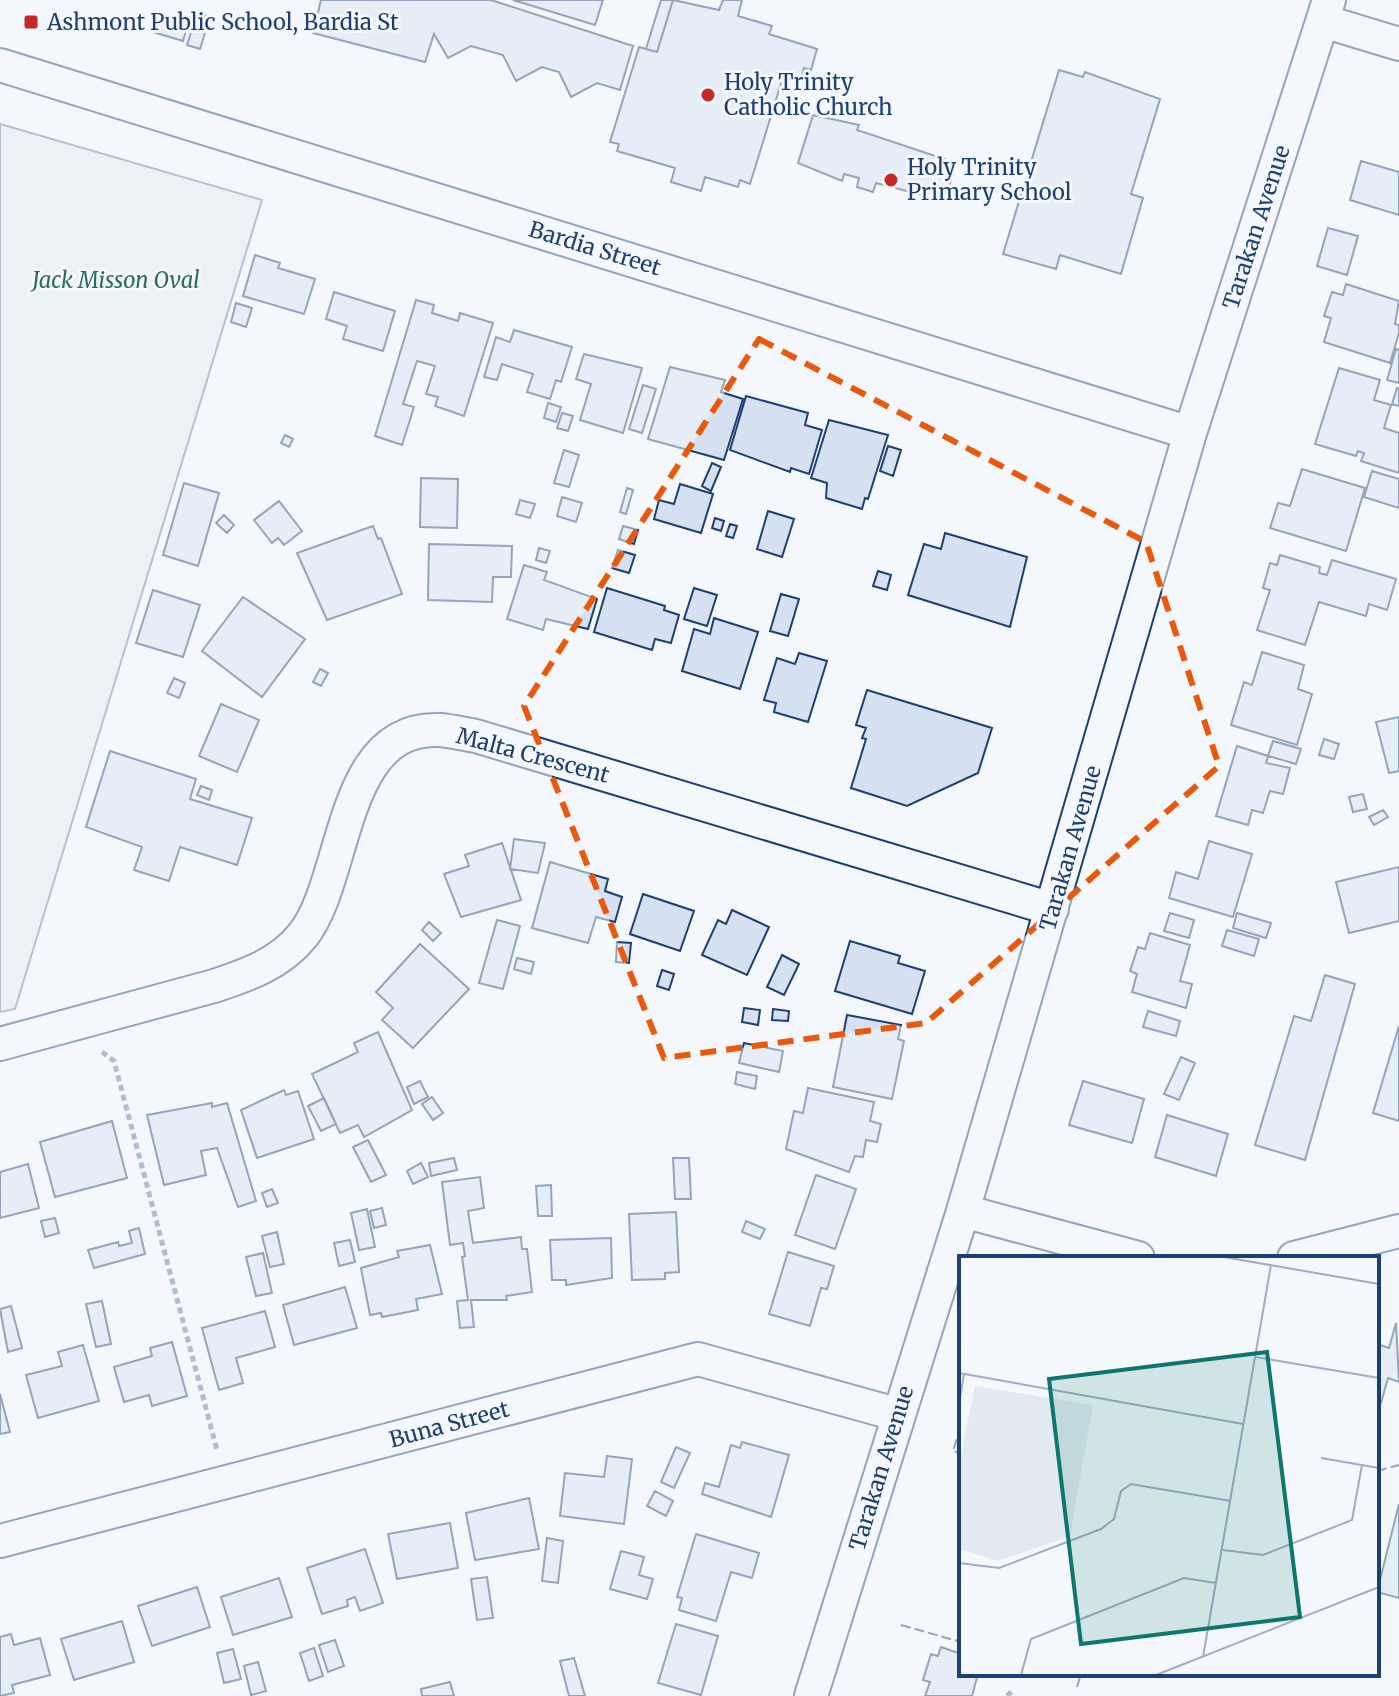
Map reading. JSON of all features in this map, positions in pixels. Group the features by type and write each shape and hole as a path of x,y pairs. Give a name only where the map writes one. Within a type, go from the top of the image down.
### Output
{"street":[{"path":"1326,10 1399,44"},
{"name":"Tarakan Avenue","path":"811,1696 896,1414 963,1211 1190,433 1326,10"},
{"name":"Bardia Street","path":"0,65 1190,433"},
{"name":"Malta Crescent","path":"0,1044 249,975 281,957 303,934 319,907 354,798 370,765 400,739 437,730 476,736 1052,909"},
{"path":"963,1211 1131,1256"},
{"path":"1302,1256 1399,1231"},
{"name":"Buna Street","path":"0,1541 698,1359 896,1414"}],"path":[{"path":"80,1022 87,1041 114,1061 225,1482"}],"highlighted area":[{"path":"759,339 1146,542 1219,766 926,1023 664,1058 524,706"}],"green space":[{"name":"Jack Misson Oval","path":"0,124 262,200 15,1009 0,1012"}],"building":[{"path":"321,0 491,0 633,46 620,90 597,83 571,97 559,72 542,67 516,81 503,55 471,46 448,58 434,34 425,62 313,33"},
{"path":"513,0 603,0 595,25"},
{"path":"661,0 673,0 657,52 646,49"},
{"path":"673,0 719,10 723,0 742,0 738,16 772,26 769,34 817,49 811,70 804,68 800,82 783,77 750,184 740,180 738,187 705,177 701,191 671,182 675,168 617,151 619,144 610,142 639,47 657,52"},
{"path":"197,13 210,17 200,49 187,45"},
{"path":"157,18 187,27 183,41 153,32"},
{"path":"1059,70 1083,77 1085,72 1160,99 1131,194 1143,198 1121,274 1060,255 1056,269 1003,254"},
{"path":"813,115 859,125 857,130 956,163 945,201 876,183 873,192 857,187 859,178 844,174 842,181 798,163"},
{"path":"1361,161 1399,172 1399,215 1350,200"},
{"path":"1328,228 1358,236 1347,275 1317,266"},
{"path":"255,255 280,263 278,268 315,279 304,314 243,296"},
{"path":"1346,284 1399,301 1395,324 1399,325 1399,333 1390,363 1324,342 1331,318 1324,316 1332,292 1343,295"},
{"path":"334,292 395,311 383,351 343,339 347,326 326,319"},
{"path":"416,300 434,305 432,313 458,321 460,313 493,323 464,416 435,406 438,397 426,394 435,366 417,361 403,404 414,407 402,445 375,436"},
{"path":"236,303 252,308 246,327 231,322"},
{"path":"514,330 572,347 561,382 556,380 550,399 527,392 533,374 502,364 497,380 484,377 496,337 510,342"},
{"path":"1396,349 1399,350 1399,383 1387,380"},
{"path":"584,354 642,368 623,433 580,420 591,384 576,379"},
{"path":"670,367 725,380 721,392 743,399 724,460 648,439"},
{"path":"1339,368 1380,380 1374,400 1391,405 1384,428 1399,433 1399,473 1361,461 1364,453 1358,451 1356,456 1315,444"},
{"path":"643,385 656,389 642,433 629,429"},
{"path":"1399,389 1399,406 1392,404"},
{"path":"746,396 808,413 805,425 822,430 809,474 791,468 790,472 730,450"},
{"path":"548,403 561,407 556,422 544,418"},
{"path":"562,413 573,416 568,431 557,428"},
{"path":"829,420 888,435 862,509 826,498 827,483 811,478"},
{"path":"285,435 293,439 289,447 281,443"},
{"path":"888,446 901,450 893,476 880,471"},
{"path":"564,450 579,455 569,487 554,483"},
{"path":"712,463 721,467 711,491 702,486"},
{"path":"1302,469 1365,488 1346,551 1270,528 1278,503 1290,506"},
{"path":"1372,471 1399,479 1399,508 1364,497"},
{"path":"421,478 458,479 457,528 420,527"},
{"path":"184,483 219,493 198,566 163,555"},
{"path":"680,484 713,494 701,533 654,519 659,500 674,504"},
{"path":"627,488 633,490 626,514 620,512"},
{"path":"562,497 582,503 576,522 557,516"},
{"path":"520,500 535,504 530,518 516,514"},
{"path":"279,501 302,531 284,545 278,538 272,543 254,520"},
{"path":"768,511 794,519 782,557 757,549"},
{"path":"224,515 234,525 227,533 216,523"},
{"path":"715,518 724,521 721,531 712,528"},
{"path":"730,524 737,526 733,538 726,536"},
{"path":"373,526 378,539 381,538 402,594 327,620 297,553"},
{"path":"623,526 638,530 634,544 619,539"},
{"path":"945,533 1027,557 1010,627 908,595 924,544 941,549"},
{"path":"429,544 512,546 511,577 493,577 492,602 428,600"},
{"path":"539,548 550,551 546,563 536,560"},
{"path":"618,550 635,555 629,573 612,568"},
{"path":"1280,555 1320,567 1319,573 1327,575 1332,560 1396,579 1387,610 1369,604 1366,616 1319,602 1305,645 1257,630 1270,590 1263,588 1270,563 1277,565"},
{"path":"524,565 547,572 544,580 597,599 588,629 546,619 543,630 507,619"},
{"path":"878,571 891,575 887,590 873,586"},
{"path":"607,588 665,606 664,610 679,615 671,643 655,639 652,650 594,632"},
{"path":"694,588 717,595 707,626 684,619"},
{"path":"153,590 200,605 183,657 136,643"},
{"path":"781,594 799,599 788,636 770,631"},
{"path":"243,597 305,639 262,697 202,651"},
{"path":"714,618 758,632 740,689 682,671 694,629 710,634"},
{"path":"1262,652 1304,665 1298,689 1312,694 1297,745 1231,725 1244,682 1252,685"},
{"path":"799,653 827,661 808,722 774,712 776,703 764,700 777,658 795,664"},
{"path":"320,669 328,673 321,686 313,682"},
{"path":"174,678 185,683 179,698 167,693"},
{"path":"867,690 992,728 978,773 907,806 851,788 866,739 862,738 866,728 856,725"},
{"path":"221,704 259,720 237,772 199,756"},
{"path":"1399,717 1399,771 1389,773 1376,722"},
{"path":"1324,739 1339,744 1334,759 1319,755"},
{"path":"1273,741 1301,749 1296,764 1268,756"},
{"path":"1237,746 1268,756 1266,763 1290,768 1283,794 1270,791 1263,813 1252,810 1248,825 1216,816"},
{"path":"110,751 196,779 190,799 252,818 237,865 180,847 169,881 134,870 142,847 86,827"},
{"path":"201,786 212,790 209,800 197,795"},
{"path":"1363,794 1367,809 1353,812 1349,797"},
{"path":"1383,810 1388,817 1374,825 1369,817"},
{"path":"514,839 545,843 538,873 510,869"},
{"path":"1209,841 1252,854 1233,917 1169,898 1176,872 1198,879"},
{"path":"502,843 521,900 461,917 444,874 469,866 465,855"},
{"path":"550,862 608,879 605,891 622,897 615,922 596,917 588,943 532,928"},
{"path":"1399,867 1399,921 1349,933 1336,882"},
{"path":"643,894 694,911 680,951 630,934"},
{"path":"732,910 769,927 747,975 702,955 718,920 726,924"},
{"path":"1170,913 1194,920 1189,938 1164,931"},
{"path":"1237,913 1271,923 1266,938 1233,928"},
{"path":"497,920 520,926 503,989 479,983"},
{"path":"429,922 441,933 433,941 422,930"},
{"path":"1227,930 1259,939 1254,956 1222,946"},
{"path":"1150,933 1190,945 1180,981 1192,984 1186,1008 1132,992 1137,974 1130,971 1138,947 1145,949"},
{"path":"850,941 900,956 898,963 925,971 912,1014 835,991"},
{"path":"617,942 631,943 629,963 616,962"},
{"path":"420,944 469,989 413,1048 382,1020 393,1008 376,992"},
{"path":"782,955 799,964 784,995 767,987"},
{"path":"517,958 534,962 531,974 514,969"},
{"path":"662,970 674,974 669,990 657,986"},
{"path":"1325,975 1355,984 1305,1160 1255,1145 1294,1016 1311,1021"},
{"path":"744,1008 760,1010 758,1025 742,1022"},
{"path":"773,1009 789,1011 788,1021 772,1020"},
{"path":"1148,1011 1180,1021 1176,1036 1143,1027"},
{"path":"847,1015 901,1025 898,1039 904,1041 892,1099 833,1087"},
{"path":"1399,1026 1399,1121 1373,1113"},
{"path":"378,1032 412,1110 364,1137 358,1125 340,1133 312,1074 358,1052 354,1043"},
{"path":"744,1043 783,1051 779,1072 739,1063"},
{"path":"1181,1057 1195,1063 1179,1100 1164,1094"},
{"path":"737,1072 757,1076 755,1089 735,1084"},
{"path":"420,1081 428,1097 414,1104 407,1087"},
{"path":"1083,1081 1144,1099 1132,1143 1069,1125"},
{"path":"808,1088 874,1102 870,1121 881,1124 877,1142 866,1140 863,1157 855,1156 849,1172 786,1149 794,1111 803,1113"},
{"path":"284,1090 286,1095 298,1091 314,1139 257,1158 241,1110"},
{"path":"432,1097 443,1113 433,1120 422,1104"},
{"path":"324,1098 336,1124 321,1131 308,1106"},
{"path":"212,1103 212,1107 227,1103 256,1201 238,1207 217,1148 201,1151 206,1175 164,1185 147,1115"},
{"path":"1167,1115 1228,1134 1216,1176 1155,1157"},
{"path":"112,1121 127,1178 55,1197 40,1142"},
{"path":"368,1140 386,1175 371,1182 353,1147"},
{"path":"454,1158 457,1170 431,1176 429,1163"},
{"path":"673,1158 689,1158 691,1199 675,1199"},
{"path":"421,1163 428,1177 413,1184 407,1171"},
{"path":"28,1164 39,1208 0,1218 0,1172"},
{"path":"816,1175 856,1189 835,1249 795,1235"},
{"path":"480,1177 484,1208 468,1211 473,1243 521,1237 522,1249 527,1249 532,1292 506,1296 507,1300 471,1300 474,1327 460,1328 457,1301 468,1300 462,1257 465,1256 463,1243 450,1245 442,1182"},
{"path":"551,1185 552,1216 538,1216 536,1186"},
{"path":"272,1189 278,1203 267,1207 262,1193"},
{"path":"382,1208 386,1225 374,1228 370,1211"},
{"path":"367,1209 375,1247 359,1250 351,1213"},
{"path":"676,1212 679,1272 665,1273 665,1279 632,1280 629,1214"},
{"path":"55,1218 59,1233 45,1237 41,1221"},
{"path":"746,1221 765,1229 760,1239 742,1232"},
{"path":"139,1228 145,1254 94,1268 88,1250 118,1242 119,1246 132,1243 129,1231"},
{"path":"277,1232 284,1264 270,1267 262,1236"},
{"path":"611,1238 612,1278 566,1285 566,1280 552,1280 550,1240"},
{"path":"350,1240 355,1262 339,1266 334,1243"},
{"path":"430,1245 442,1294 416,1299 418,1310 382,1317 381,1313 370,1315 361,1268 399,1257 397,1251"},
{"path":"788,1252 834,1266 827,1289 821,1288 810,1326 769,1314"},
{"path":"263,1253 272,1293 256,1296 246,1257"},
{"path":"345,1287 357,1328 294,1345 283,1305"},
{"path":"102,1301 111,1344 96,1347 86,1304"},
{"path":"11,1306 22,1348 8,1352 0,1309"},
{"path":"265,1311 275,1347 236,1358 243,1383 219,1390 202,1328"},
{"path":"1396,1323 1399,1382 1388,1378 1381,1403 1379,1345 1389,1348"},
{"path":"172,1342 187,1396 152,1406 149,1395 124,1402 114,1367 152,1356 150,1348"},
{"path":"83,1345 99,1401 38,1418 26,1375 62,1366 58,1352"},
{"path":"0,1394 10,1432 0,1434"},
{"path":"742,1442 789,1455 771,1517 702,1494 705,1483 719,1487 731,1445 740,1448"},
{"path":"676,1447 690,1453 674,1488 661,1482"},
{"path":"607,1456 632,1459 624,1524 560,1516 565,1473 604,1477"},
{"path":"655,1491 673,1501 666,1516 647,1506"},
{"path":"529,1498 539,1549 475,1560 466,1513"},
{"path":"1399,1504 1399,1598 1379,1593"},
{"path":"450,1523 458,1568 397,1579 388,1534"},
{"path":"696,1534 759,1553 752,1578 731,1572 716,1621 679,1610 682,1598 677,1597"},
{"path":"547,1538 563,1541 558,1583 542,1581"},
{"path":"365,1549 383,1603 360,1611 355,1597 347,1600 348,1606 322,1614 307,1568"},
{"path":"621,1551 644,1557 639,1575 653,1579 647,1599 610,1589"},
{"path":"487,1577 493,1618 477,1620 471,1579"},
{"path":"279,1578 292,1617 233,1635 221,1597"},
{"path":"197,1587 210,1627 152,1646 138,1606"},
{"path":"122,1621 134,1662 74,1680 61,1639"},
{"path":"676,1624 718,1636 701,1695 658,1683"},
{"path":"11,1634 14,1645 40,1638 50,1675 12,1685 14,1693 0,1696 0,1637"},
{"path":"335,1640 344,1666 328,1672 319,1645"},
{"path":"941,1647 959,1653 959,1676 977,1676 972,1696 925,1696 930,1682 923,1680 931,1654 938,1656"},
{"path":"314,1648 323,1676 309,1681 300,1653"},
{"path":"233,1649 241,1679 224,1683 217,1653"},
{"path":"574,1658 585,1696 569,1696 560,1661"},
{"path":"258,1662 266,1691 251,1695 244,1666"},
{"path":"450,1682 454,1696 422,1696 421,1689"}],"fence":[{"path":"959,1432 953,1451 959,1452"},
{"path":"1379,1470 1399,1465"},
{"path":"901,1625 959,1641"},
{"path":"1077,1687 1080,1676"}],"place":[{"name":"Ashmont Public School, Bardia St","path":"31,22"},
{"name":"Holy Trinity Catholic Church","path":"708,95"},
{"name":"Holy Trinity Primary School","path":"891,180"}]}
